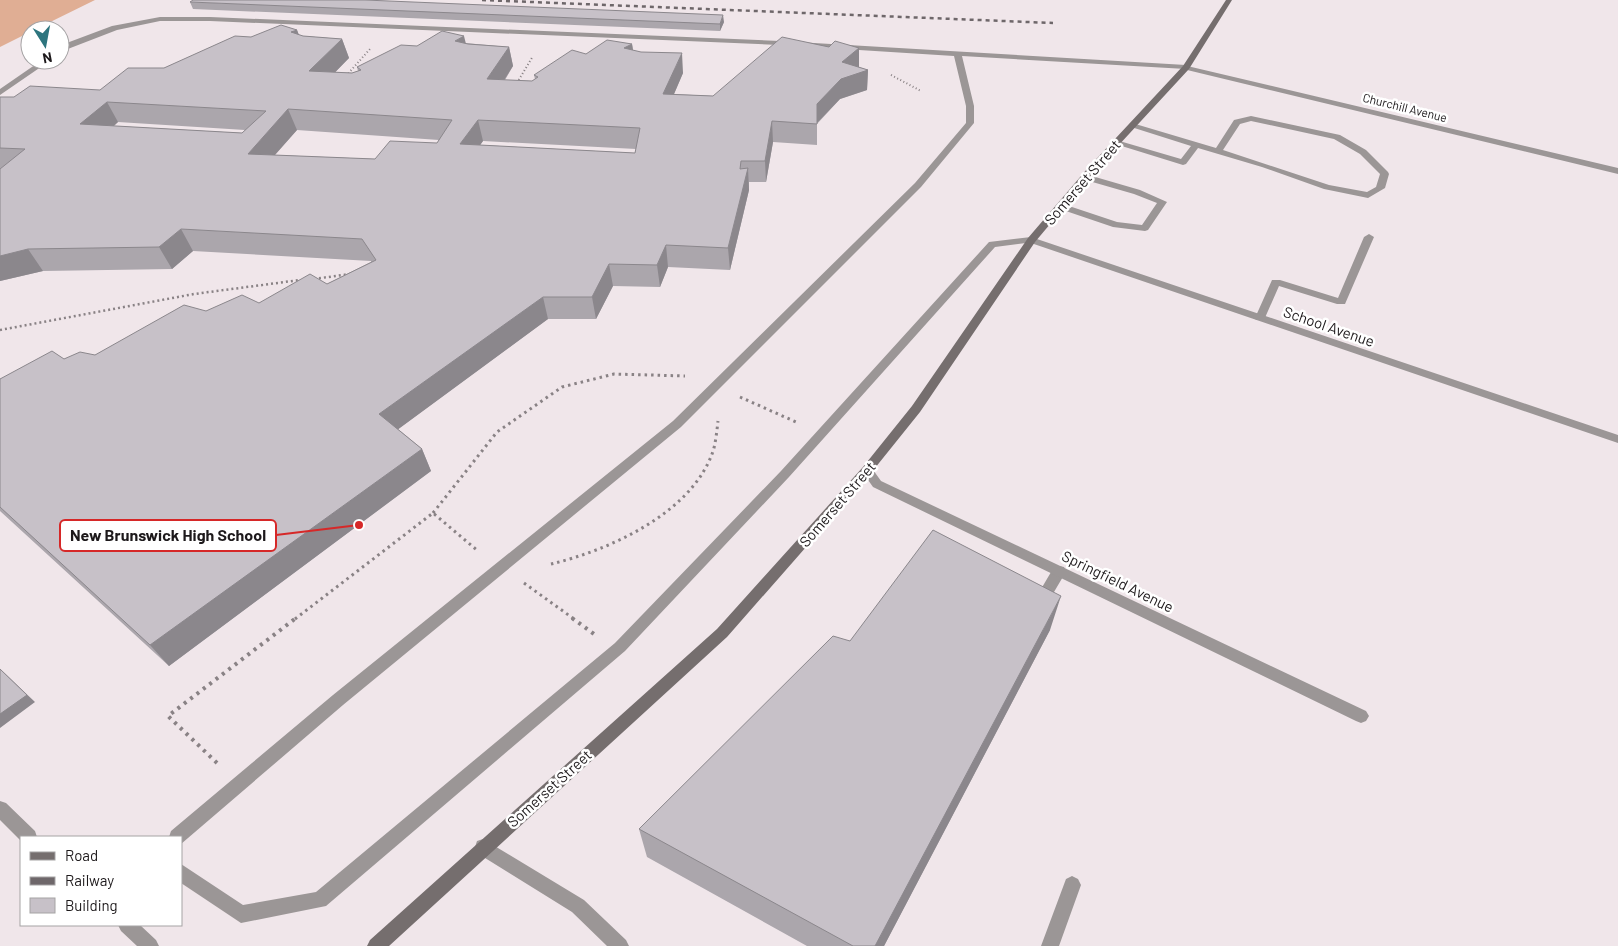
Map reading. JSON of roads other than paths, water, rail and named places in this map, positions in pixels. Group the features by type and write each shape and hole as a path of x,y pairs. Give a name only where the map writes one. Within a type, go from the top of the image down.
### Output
{"main road":[{"name":"Somerset Street","path":"376,946 483,847 722,633 868,470 916,409 1032,240 1085,177 1186,67 1229,0"}],"street":[{"name":"Churchill Avenue","path":"70,45 115,28 160,19 210,18 770,42 1186,67 1618,171"},
{"path":"178,836 338,700 677,424 918,185 970,123 970,106 957,53"},
{"path":"0,93 32,70"},
{"path":"1132,126 1327,187 1368,194 1380,188 1385,174 1363,152 1337,136 1251,118 1237,122 1218,152"},
{"path":"1116,143 1182,162 1196,145"},
{"path":"1060,206 1116,225 1145,228 1162,202 1137,192 1085,177"},
{"path":"1260,318 1276,282 1341,302 1369,237"},
{"path":"182,874 241,914 320,900 620,647 785,474 992,244 1032,240"},
{"name":"School Avenue","path":"1032,240 1542,415 1618,439"},
{"name":"Springfield Avenue","path":"868,470 877,484 1360,716"},
{"path":"1030,619 1059,571"},
{"path":"0,809 28,836"},
{"path":"483,847 578,906 620,946"},
{"path":"1050,946 1072,885"},
{"path":"128,926 150,946"}],"railway":[{"path":"482,0 1053,23"}],"place":[{"name":"New Brunswick High School","path":"359,525"}]}
